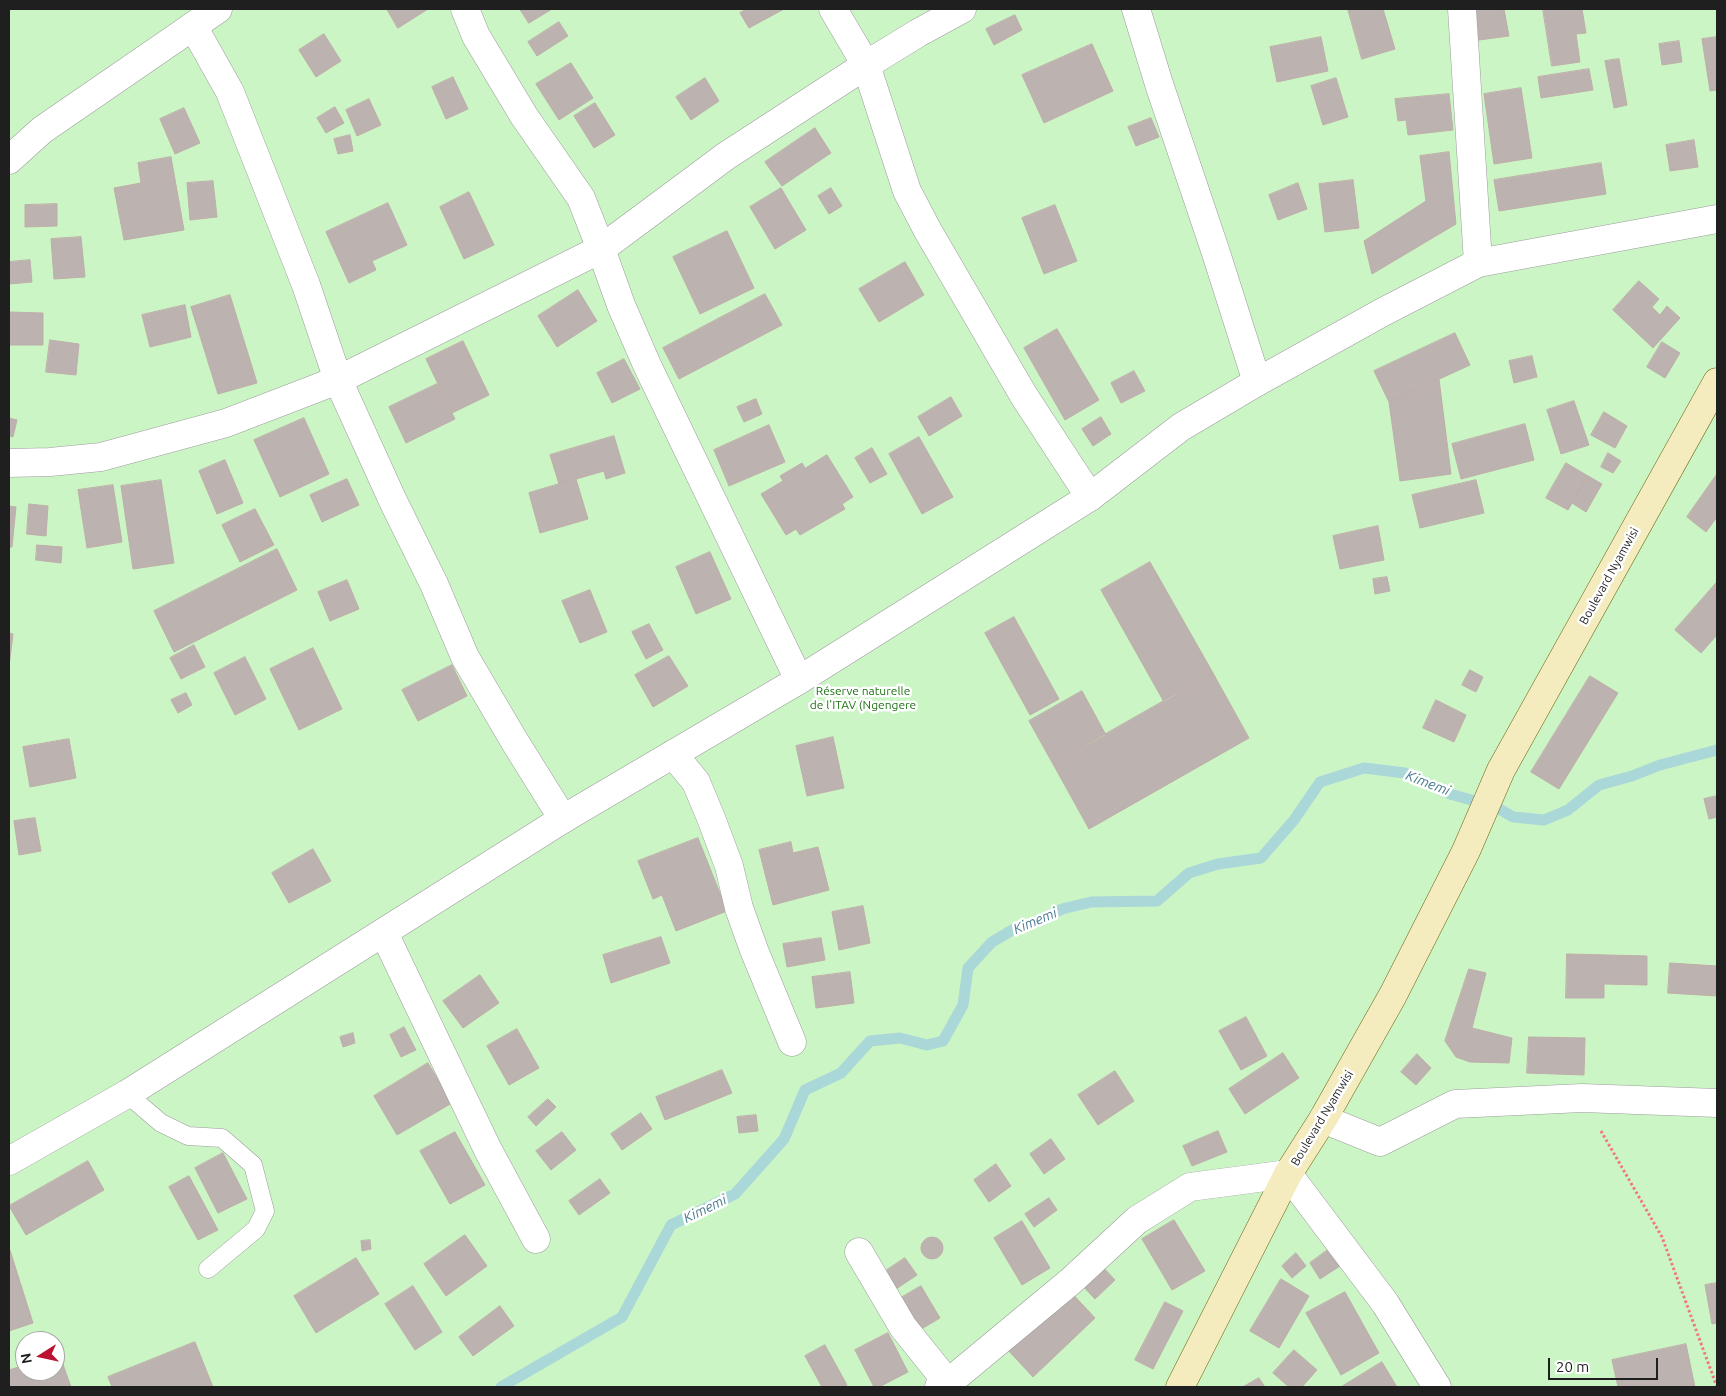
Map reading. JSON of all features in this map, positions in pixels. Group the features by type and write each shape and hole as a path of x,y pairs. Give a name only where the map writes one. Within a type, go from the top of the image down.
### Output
{"main road":[{"name":"Boulevard Nyamwisi","path":"1180,1387 1288,1174 1323,1119 1393,995 1466,851 1501,770 1717,382"}],"street":[{"path":"9,160 42,130 218,9"},
{"path":"465,9 476,36 524,116 581,198 620,305 646,365 799,680"},
{"path":"833,9 866,65 907,191 928,231 1024,396 1090,497"},
{"path":"9,463 50,462 100,457 226,423 338,380 601,249 726,156 866,65 962,9"},
{"path":"1136,9 1257,382"},
{"path":"1462,9 1478,263"},
{"path":"193,26 230,92 306,285 338,380 434,584 465,657 563,819"},
{"path":"9,1161 127,1094 563,819 799,680 1090,497 1181,427 1257,382 1383,312 1478,263 1717,219"},
{"path":"673,754 696,782 711,818 729,866 739,908 754,950 792,1042"},
{"path":"384,933 488,1150 536,1239"},
{"path":"1323,1119 1380,1142 1455,1104 1582,1098 1717,1103"},
{"path":"859,1252 904,1327 944,1385 1071,1281 1137,1220 1190,1187 1288,1174 1385,1303 1436,1387"}],"lane":[{"path":"127,1094 161,1123 188,1136 222,1138 253,1166 265,1211 256,1228 208,1269"}],"path":[{"path":"1582,1098 1662,1237 1717,1387"}],"green space":[{"name":"Réserve naturelle de l'ITAV (Ngengere","path":"9,9 1717,9 1717,1387 9,1387"}],"building":[{"path":"387,9 428,9 398,28"},
{"path":"520,9 552,9 529,23"},
{"path":"747,9 784,9 749,28 740,13"},
{"path":"1348,9 1383,9 1395,49 1362,59"},
{"path":"1474,9 1504,9 1509,36 1479,40"},
{"path":"1543,9 1582,9 1586,33 1576,34 1580,62 1552,66"},
{"path":"1015,15 1022,30 994,45 986,29"},
{"path":"559,22 568,36 537,56 528,42"},
{"path":"324,34 341,61 316,77 299,50"},
{"path":"1321,37 1328,71 1277,82 1270,47"},
{"path":"1717,37 1717,90 1710,91 1702,39"},
{"path":"1679,41 1682,62 1662,65 1659,44"},
{"path":"1092,44 1113,91 1044,123 1022,75"},
{"path":"1619,59 1627,105 1614,108 1605,61"},
{"path":"571,63 593,98 559,120 536,84"},
{"path":"1589,69 1593,90 1541,98 1538,77"},
{"path":"453,77 468,109 446,119 432,87"},
{"path":"705,78 719,101 691,120 676,97"},
{"path":"1336,78 1348,117 1323,125 1311,86"},
{"path":"1521,88 1532,158 1494,164 1484,94"},
{"path":"1449,94 1453,130 1408,135 1406,120 1398,121 1395,99"},
{"path":"369,99 381,125 357,136 346,110"},
{"path":"595,103 615,135 594,148 574,116"},
{"path":"335,107 344,123 326,133 317,118"},
{"path":"184,108 200,143 175,154 160,119"},
{"path":"1151,118 1159,137 1136,146 1128,127"},
{"path":"815,128 831,153 782,186 765,162"},
{"path":"350,135 353,151 338,154 334,139"},
{"path":"1694,140 1698,167 1670,171 1666,145"},
{"path":"1449,152 1456,224 1372,274 1364,241 1426,201 1420,156"},
{"path":"171,157 184,230 124,240 114,188 141,183 138,163"},
{"path":"1601,163 1606,194 1499,211 1494,180"},
{"path":"1353,180 1359,228 1325,232 1319,184"},
{"path":"213,181 217,217 190,220 187,183"},
{"path":"1298,183 1307,209 1278,220 1269,195"},
{"path":"781,188 806,230 775,249 750,207"},
{"path":"831,188 842,206 829,214 818,196"},
{"path":"469,192 494,245 464,259 440,207"},
{"path":"388,203 407,245 372,261 376,270 349,283 326,232"},
{"path":"57,204 57,226 25,227 25,205"},
{"path":"1055,205 1077,261 1044,274 1022,218"},
{"path":"727,231 754,288 700,314 673,257"},
{"path":"81,237 85,277 54,279 51,239"},
{"path":"30,260 32,282 9,284 9,262"},
{"path":"905,262 924,295 879,322 859,289"},
{"path":"1639,281 1659,299 1652,307 1660,315 1667,306 1680,318 1653,348 1613,310"},
{"path":"578,290 597,321 557,347 538,316"},
{"path":"765,294 782,325 679,379 663,348"},
{"path":"230,295 257,383 218,394 191,307"},
{"path":"185,305 191,337 150,347 142,315"},
{"path":"9,312 43,313 43,345 9,345"},
{"path":"1057,329 1099,400 1065,420 1024,348"},
{"path":"1455,333 1470,365 1389,402 1374,371"},
{"path":"50,340 79,344 76,375 46,372"},
{"path":"463,341 489,395 452,413 426,359"},
{"path":"1662,342 1680,353 1665,378 1647,367"},
{"path":"1532,356 1537,377 1514,383 1509,361"},
{"path":"624,359 640,389 612,403 597,373"},
{"path":"1134,371 1145,391 1121,403 1111,383"},
{"path":"1439,379 1451,474 1400,481 1389,402"},
{"path":"437,384 455,419 406,443 389,407"},
{"path":"951,397 962,416 929,436 918,417"},
{"path":"756,399 762,414 744,422 737,407"},
{"path":"1574,401 1589,445 1561,454 1547,410"},
{"path":"1604,412 1627,426 1615,448 1591,435"},
{"path":"1101,417 1111,434 1093,446 1082,429"},
{"path":"9,418 17,420 13,437 9,436"},
{"path":"304,418 329,474 280,497 254,440"},
{"path":"1525,424 1534,460 1461,479 1452,444"},
{"path":"769,425 785,462 729,486 714,450"},
{"path":"614,436 625,473 606,479 604,471 559,484 550,455"},
{"path":"919,437 953,497 922,514 889,454"},
{"path":"872,448 887,474 870,483 855,458"},
{"path":"1608,453 1621,461 1613,473 1601,467"},
{"path":"827,455 853,497 842,504 845,509 800,535 796,529 786,535 761,494 783,481 780,476 802,463 805,468"},
{"path":"225,460 243,503 217,514 199,471"},
{"path":"1566,463 1588,476 1568,510 1546,498"},
{"path":"1717,474 1717,517 1706,532 1687,517"},
{"path":"1588,476 1602,484 1586,512 1572,503"},
{"path":"347,479 359,505 322,522 310,495"},
{"path":"576,479 588,519 540,533 529,493"},
{"path":"161,480 174,563 133,569 121,486"},
{"path":"1476,480 1484,513 1420,528 1412,495"},
{"path":"113,485 122,542 87,548 78,490"},
{"path":"29,504 48,506 46,536 27,534"},
{"path":"9,506 16,507 12,547 9,547"},
{"path":"255,509 274,545 240,562 222,525"},
{"path":"1378,526 1384,560 1340,569 1333,536"},
{"path":"37,545 62,547 61,563 36,560"},
{"path":"277,549 297,590 174,652 154,611"},
{"path":"710,552 731,599 696,614 676,567"},
{"path":"1150,562 1213,673 1164,702 1101,590"},
{"path":"1387,577 1390,591 1375,594 1373,579"},
{"path":"347,580 359,609 330,621 318,592"},
{"path":"1717,582 1717,635 1701,653 1675,630"},
{"path":"590,590 607,632 580,643 562,601"},
{"path":"1014,617 1059,699 1030,715 985,633"},
{"path":"649,624 663,650 646,659 632,632"},
{"path":"9,633 13,634 9,667"},
{"path":"194,645 205,667 181,679 170,658"},
{"path":"313,648 342,709 299,730 270,669"},
{"path":"669,656 688,686 653,707 635,675"},
{"path":"245,657 266,699 235,715 214,673"},
{"path":"452,665 467,696 418,721 402,690"},
{"path":"1470,670 1483,677 1476,692 1462,685"},
{"path":"1213,673 1249,738 1089,829 1053,764"},
{"path":"1590,676 1618,693 1559,789 1531,772"},
{"path":"1082,691 1106,735 1053,764 1029,721"},
{"path":"186,693 192,705 178,713 171,700"},
{"path":"1436,700 1466,715 1454,742 1423,728"},
{"path":"833,737 844,788 807,796 796,746"},
{"path":"69,739 76,778 30,787 23,747"},
{"path":"1717,796 1717,817 1709,819 1704,799"},
{"path":"35,818 41,851 19,855 14,821"},
{"path":"698,838 727,911 676,931 662,895 653,899 638,861"},
{"path":"791,842 793,853 818,847 829,890 773,905 759,850"},
{"path":"313,849 331,881 289,903 272,873"},
{"path":"863,906 870,943 839,950 832,912"},
{"path":"661,937 670,963 611,983 603,955"},
{"path":"821,938 825,960 787,967 783,944"},
{"path":"1567,954 1647,956 1647,985 1604,984 1604,998 1566,998"},
{"path":"1670,963 1717,966 1717,996 1668,993"},
{"path":"1469,969 1486,973 1472,1028 1512,1038 1509,1063 1470,1062 1456,1057 1445,1041"},
{"path":"850,972 854,1003 816,1008 812,977"},
{"path":"480,975 499,1003 463,1028 443,1001"},
{"path":"1246,1017 1267,1056 1241,1070 1219,1031"},
{"path":"404,1027 416,1050 401,1057 390,1035"},
{"path":"517,1029 539,1068 509,1085 487,1046"},
{"path":"353,1033 355,1043 343,1047 340,1037"},
{"path":"1529,1037 1585,1038 1584,1075 1527,1073"},
{"path":"1283,1053 1299,1078 1245,1114 1229,1089"},
{"path":"1417,1054 1431,1068 1416,1085 1401,1072"},
{"path":"428,1063 452,1103 397,1135 374,1096"},
{"path":"722,1070 732,1093 665,1120 656,1097"},
{"path":"1115,1071 1134,1101 1098,1125 1078,1095"},
{"path":"548,1099 556,1107 536,1126 528,1117"},
{"path":"641,1113 652,1129 622,1150 611,1134"},
{"path":"756,1115 758,1131 739,1133 737,1117"},
{"path":"1218,1131 1227,1152 1192,1166 1183,1146"},
{"path":"455,1132 485,1185 450,1204 420,1151"},
{"path":"562,1132 576,1150 551,1170 536,1151"},
{"path":"1051,1139 1065,1159 1044,1174 1030,1154"},
{"path":"223,1153 247,1199 218,1213 195,1168"},
{"path":"88,1161 104,1190 26,1235 9,1206"},
{"path":"996,1164 1011,1186 989,1202 974,1180"},
{"path":"189,1176 218,1230 198,1240 169,1187"},
{"path":"600,1179 610,1193 579,1215 569,1201"},
{"path":"1049,1198 1057,1210 1034,1227 1025,1214"},
{"path":"1174,1220 1205,1271 1172,1290 1142,1239"},
{"path":"1022,1221 1050,1268 1022,1285 994,1238"},
{"path":"465,1235 487,1266 446,1296 424,1264"},
{"path":"932,1237 940,1240 943,1248 940,1256 932,1259 924,1256 921,1248 924,1240"},
{"path":"370,1240 371,1249 362,1251 361,1241"},
{"path":"9,1247 33,1323 9,1331"},
{"path":"1329,1249 1340,1266 1320,1279 1310,1263"},
{"path":"1296,1253 1306,1266 1292,1278 1282,1266"},
{"path":"356,1258 379,1294 316,1333 294,1296"},
{"path":"905,1258 917,1275 893,1291 881,1274"},
{"path":"1099,1263 1115,1280 1095,1299 1079,1282"},
{"path":"1281,1279 1309,1296 1279,1348 1250,1331"},
{"path":"1717,1283 1717,1323 1712,1324 1705,1285"},
{"path":"413,1286 442,1332 415,1350 385,1304"},
{"path":"921,1286 940,1318 918,1331 899,1299"},
{"path":"1068,1289 1095,1318 1033,1377 1006,1348"},
{"path":"1345,1292 1379,1353 1341,1375 1306,1313"},
{"path":"1165,1302 1183,1311 1153,1369 1135,1360"},
{"path":"500,1306 514,1326 473,1356 459,1337"},
{"path":"888,1333 908,1372 879,1387 874,1387 855,1350"},
{"path":"195,1342 213,1387 112,1387 108,1377"},
{"path":"1686,1344 1695,1387 1618,1387 1612,1360"},
{"path":"825,1345 847,1385 843,1387 822,1387 805,1356"},
{"path":"1294,1350 1317,1370 1302,1387 1289,1387 1273,1373"},
{"path":"1382,1362 1397,1387 1341,1387"},
{"path":"15,1368 15,1381 65,1381 65,1370 71,1387 9,1387 9,1370"},
{"path":"1259,1378 1265,1387 1243,1387"}],"waterway":[{"name":"Kimemi","path":"501,1387 622,1317 671,1225 735,1194 784,1139 805,1090 841,1073 870,1041 900,1038 927,1045 943,1041 963,1005 968,968 992,942 1014,929 1036,922 1062,909 1091,902 1157,901 1189,873 1218,864 1261,858 1294,820 1320,782 1364,768 1405,773 1450,794 1496,807 1513,817 1544,820 1568,810 1599,785 1632,776 1660,765 1717,750"}]}
